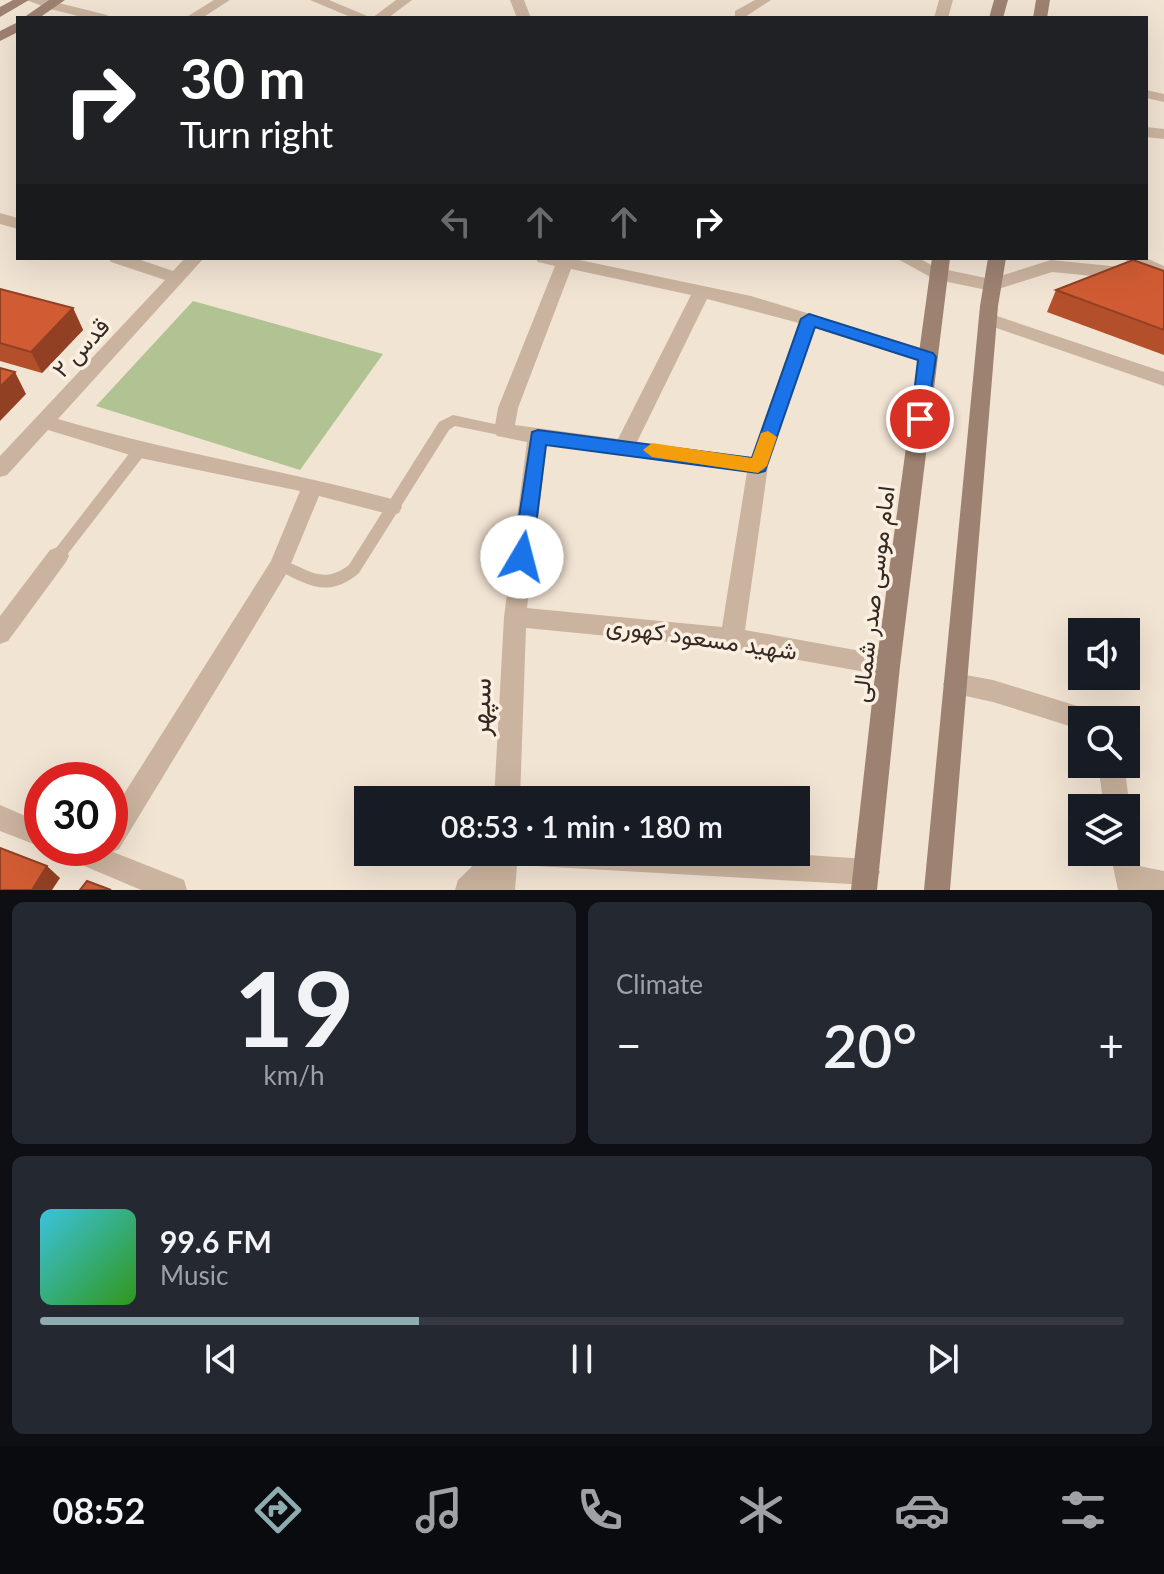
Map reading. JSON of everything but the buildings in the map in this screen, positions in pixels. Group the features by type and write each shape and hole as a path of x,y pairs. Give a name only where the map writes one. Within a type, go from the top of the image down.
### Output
{"main road":[{"path":"5,7 22,0"},
{"path":"33,16 54,2"},
{"path":"937,890 988,319 997,260"},
{"name":"امام موسی صدر شمالی","path":"866,881 888,666 939,266"}],"street":[{"path":"33,0 54,2 96,16"},
{"path":"195,16 223,0"},
{"path":"317,0 360,16"},
{"path":"382,16 405,0"},
{"path":"738,12 764,0"},
{"path":"123,260 177,278"},
{"name":"قدس ۲","path":"0,469 193,260"},
{"path":"551,260 702,291 809,319 927,357"},
{"path":"914,260 992,285 1051,266 1164,275"},
{"path":"1135,260 1164,275"},
{"path":"564,264 508,408 504,431 758,466"},
{"path":"625,446 702,291"},
{"path":"732,638 758,466 809,319"},
{"path":"988,319 1164,379"},
{"path":"44,422 140,450 282,478 392,507"},
{"name":"سپهر","path":"508,786 515,617 538,437"},
{"path":"128,810 280,565 312,488"},
{"path":"0,634 58,556"},
{"name":"شهید مسعود کهوری","path":"515,617 732,638 888,666"},
{"path":"955,684 993,691 1068,714"},
{"path":"0,818 24,828"},
{"path":"128,863 174,890"},
{"path":"468,890 491,866"},
{"path":"502,890 504,866"},
{"path":"707,866 866,881"},
{"path":"1127,873 1164,884"}],"lane":[{"path":"280,565 327,585 341,581 354,569 444,426 453,420 504,431"},
{"path":"58,556 140,450"}],"green space":[{"path":"193,301 383,354 300,470 96,406"}],"slow traffic":[{"path":"652,450 758,466 768,437"}],"route":[{"path":"522,557 538,437 625,446 758,466 809,319 927,357 920,419"}]}
